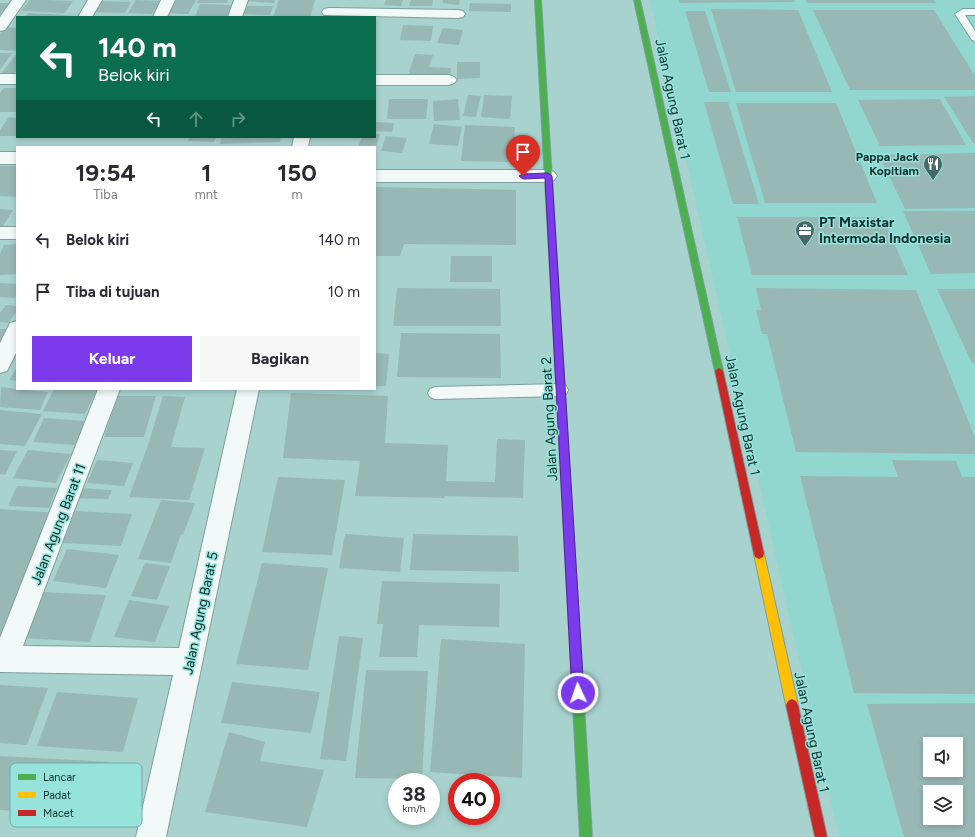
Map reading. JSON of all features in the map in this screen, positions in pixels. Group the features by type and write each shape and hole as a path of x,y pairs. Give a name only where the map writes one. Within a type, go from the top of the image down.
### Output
{"street":[{"path":"0,27 18,0"},
{"path":"86,16 95,0"},
{"path":"160,16 168,0"},
{"path":"235,16 241,0"},
{"name":"Jalan Agung Barat 2","path":"538,0 586,837"},
{"name":"Jalan Agung Barat 1","path":"637,0 821,837"},
{"path":"330,10 458,14"},
{"path":"0,79 16,79"},
{"path":"376,80 449,80"},
{"path":"0,158 16,158"},
{"path":"376,176 548,176"},
{"path":"0,233 16,233"},
{"path":"0,365 16,331"},
{"name":"Jalan Agung Barat 11","path":"3,659 109,390"},
{"name":"Jalan Agung Barat 5","path":"151,837 248,390"},
{"path":"3,659 190,662"}],"lane":[{"path":"975,12 963,12 960,14 975,38"},
{"path":"435,393 561,390"}],"shaded area":[{"path":"650,0 975,0 975,837 839,837"}],"building":[{"path":"30,0 73,1 65,13 21,11"},
{"path":"136,0 161,1 152,14 128,13"},
{"path":"171,0 196,0 188,14 163,13"},
{"path":"198,0 228,0 227,3 197,3"},
{"path":"275,0 274,3 243,1"},
{"path":"279,0 315,0 310,16 273,16"},
{"path":"386,0 403,0 401,6 384,5"},
{"path":"411,0 433,0 432,6 409,6"},
{"path":"443,0 460,0 459,5 442,3"},
{"path":"679,0 794,0 795,2 680,3"},
{"path":"806,0 934,0 936,3 807,3"},
{"path":"98,1 131,2 125,13 91,12"},
{"path":"0,3 9,3 0,14"},
{"path":"470,3 511,4 511,12 469,11"},
{"path":"200,4 231,5 227,16 195,16"},
{"path":"246,6 273,6 270,15 243,14"},
{"path":"711,9 798,10 832,92 736,92"},
{"path":"813,10 934,10 975,76 975,90 850,90"},
{"path":"685,11 705,11 731,92 709,92"},
{"path":"28,13 74,16 26,16"},
{"path":"403,25 433,26 431,41 400,40"},
{"path":"4,27 16,28 16,51 0,50 0,34"},
{"path":"443,28 463,30 459,45 437,43"},
{"path":"0,53 12,53 0,70"},
{"path":"16,54 16,71 14,74 1,74"},
{"path":"415,54 433,55 429,67 451,68 450,78 409,77 409,72"},
{"path":"457,62 480,62 480,78 457,79"},
{"path":"4,88 16,88 16,112 0,112 0,93"},
{"path":"468,95 481,96 476,117 463,116"},
{"path":"484,95 512,96 510,119 481,117"},
{"path":"975,96 975,143 973,143 944,97"},
{"path":"389,99 428,99 426,119 387,119"},
{"path":"458,99 460,120 434,121 433,101"},
{"path":"940,99 966,145 880,146 858,100"},
{"path":"704,102 728,102 759,204 733,204"},
{"path":"736,103 836,103 877,203 765,203"},
{"path":"9,117 16,118 16,136 0,136 0,130"},
{"path":"376,122 394,123 392,132 376,131"},
{"path":"434,124 462,127 458,146 429,144"},
{"path":"465,125 515,127 513,162 461,161"},
{"path":"376,134 380,134 376,147 358,146 362,138 376,138"},
{"path":"386,136 407,138 402,153 381,151"},
{"path":"190,138 216,138 214,142 188,141"},
{"path":"221,138 281,138 280,142 220,144"},
{"name":"Pappa Jack Kopitiam","path":"975,153 975,208 905,209 879,155"},
{"path":"0,166 16,166 16,197 0,196"},
{"path":"376,187 516,190 516,245 404,244 400,256 376,256"},
{"path":"0,209 13,210 3,226 0,226"},
{"path":"903,211 975,211 975,273 931,274"},
{"path":"737,217 883,217 908,275 752,275"},
{"path":"16,244 16,274 0,275 0,254 4,245"},
{"path":"451,256 492,256 492,282 450,282"},
{"path":"0,283 16,284 15,298 0,297"},
{"path":"397,288 500,289 501,326 393,326"},
{"path":"756,288 916,290 975,438 975,454 796,452 767,334 762,334 756,310 761,310"},
{"path":"937,289 975,289 975,363 972,363"},
{"path":"6,305 16,306 16,312 8,323 0,322 0,313"},
{"path":"0,329 7,329 0,344"},
{"path":"401,333 500,334 501,378 397,377"},
{"path":"376,353 389,354 386,386 376,386"},
{"path":"16,369 16,381 9,380"},
{"path":"1,387 16,389 16,390 48,392 40,410 0,407"},
{"path":"54,390 97,390 85,414 43,411"},
{"path":"291,393 388,396 385,443 448,445 446,481 495,482 497,439 525,440 523,498 355,496 360,461 283,458"},
{"path":"118,396 156,396 144,437 104,437"},
{"path":"163,396 185,397 171,447 205,448 189,500 129,497 148,445"},
{"path":"0,410 42,414 25,446 0,444"},
{"path":"44,418 86,421 75,445 33,442"},
{"path":"0,450 17,451 5,475 0,474"},
{"path":"28,450 71,454 56,483 13,478"},
{"path":"97,460 133,463 124,486 87,483"},
{"path":"892,460 956,461 962,477 975,477 975,694 854,693 800,476 898,477"},
{"path":"278,477 345,480 332,555 262,552"},
{"path":"17,486 57,488 49,508 8,506"},
{"path":"78,488 112,490 108,499 74,498"},
{"path":"161,500 195,503 183,535 181,534 171,563 138,559"},
{"path":"0,509 57,513 0,643"},
{"path":"75,511 132,514 121,546 63,543"},
{"path":"345,534 404,538 400,572 339,568"},
{"path":"413,534 518,536 519,572 410,570"},
{"path":"67,549 119,555 106,588 53,581"},
{"path":"145,563 170,566 157,600 131,596"},
{"path":"262,563 328,568 308,670 236,664"},
{"path":"382,581 500,584 499,627 419,625 417,657 379,657 383,624 377,624"},
{"path":"42,592 106,595 90,642 23,638"},
{"path":"129,600 169,606 155,642 114,637"},
{"path":"339,636 363,638 346,761 320,759"},
{"path":"441,639 525,644 522,778 500,777 500,773 430,772"},
{"path":"366,670 428,671 422,773 388,773 388,778 355,778"},
{"path":"232,682 320,692 311,733 221,723"},
{"path":"0,685 48,688 27,745 0,743"},
{"path":"57,692 138,698 123,752 37,746"},
{"path":"975,703 975,837 904,837 867,704"},
{"path":"229,732 265,742 260,761 324,770 307,827 205,812"},
{"path":"0,756 111,762 10,763 10,811 0,810"}],"traffic: fast":[{"path":"538,0 558,343"},
{"path":"637,0 719,371"},
{"path":"570,555 586,837"}],"traffic: slow":[{"path":"558,343 570,555"},
{"path":"759,554 792,705"}],"traffic: jam":[{"path":"719,371 759,554"},
{"path":"792,705 821,837"}],"place":[{"name":"Pappa Jack Kopitiam","path":"933,181"},
{"name":"PT Maxistar Intermoda Indonesia","path":"805,247"}],"route":[{"path":"523,176 548,176 578,693"}]}
